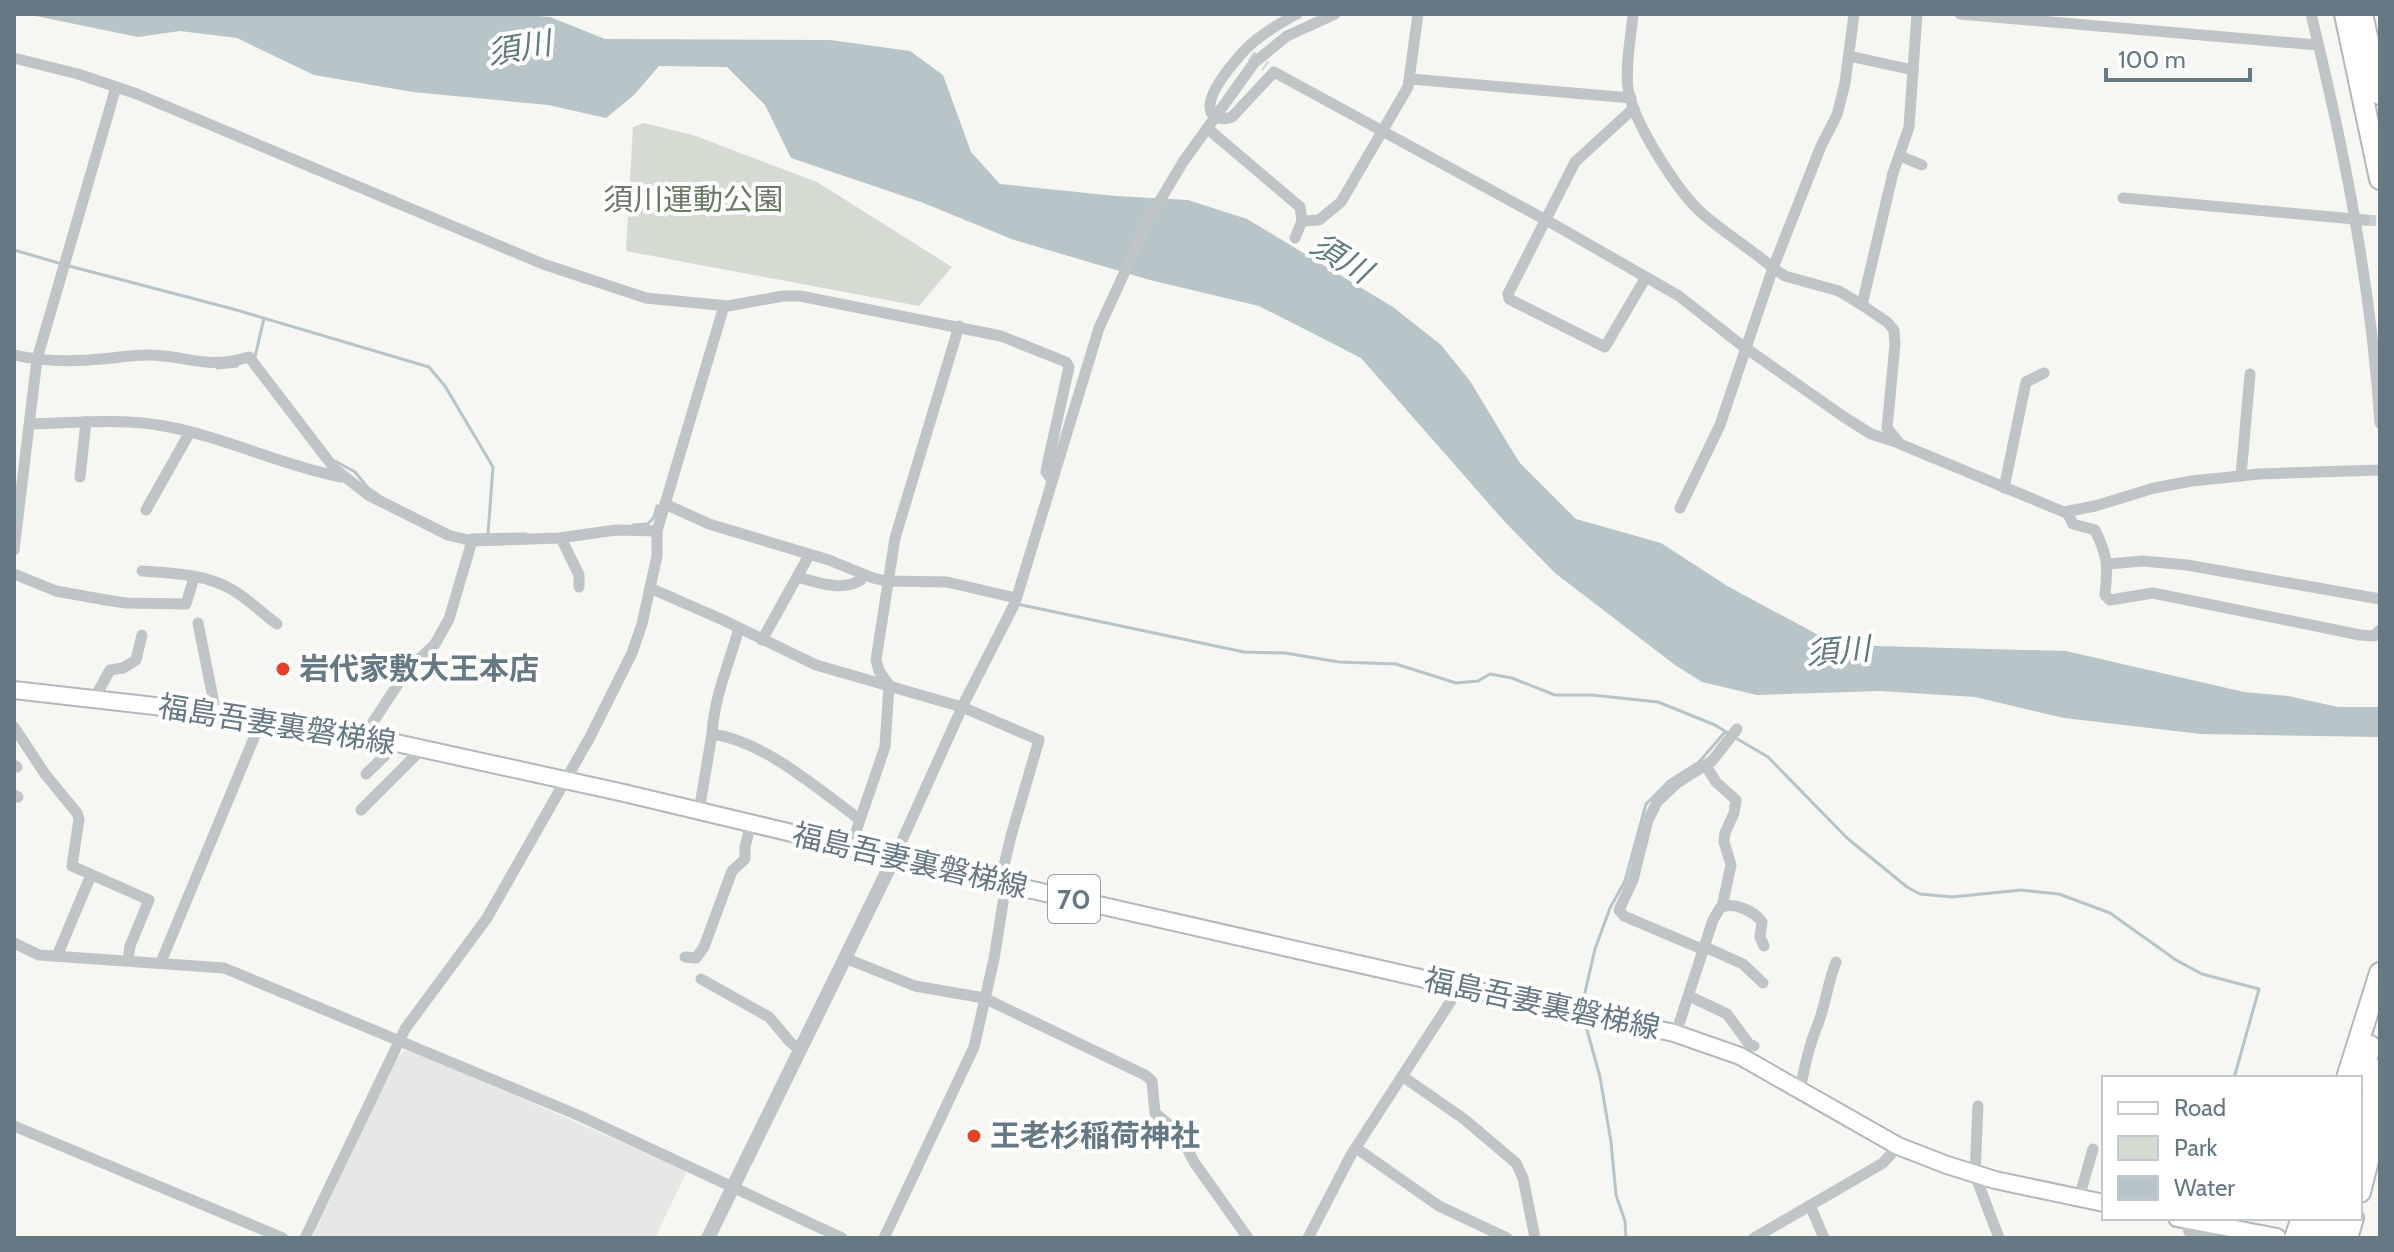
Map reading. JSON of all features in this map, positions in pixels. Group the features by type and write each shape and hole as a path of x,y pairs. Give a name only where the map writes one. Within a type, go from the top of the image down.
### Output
{"highway":[{"path":"2345,14 2380,179"},
{"path":"2362,14 2380,94"},
{"path":"2348,1076 2380,973"},
{"path":"2362,1076 2380,1000"},
{"path":"2362,1138 2380,1070"},
{"path":"2362,1184 2380,1113"},
{"path":"2286,1237 2300,1220"}],"main road":[{"name":"福島吾妻裏磐梯線","path":"14,690 216,713 369,737 564,779 1003,884 1676,1033 1740,1056 1898,1146 1975,1175 2102,1203"},
{"path":"2187,1227 2286,1237"}],"street":[{"path":"1297,14 1259,37 1212,95 1209,106 1215,116 1232,117 1270,69 1679,296 1747,348 1871,434 2054,510 2067,512 2192,481 2380,470"},
{"path":"708,1238 895,856 962,707 1016,598 1099,328 1150,217 1215,116 1266,51 1312,23 1335,14"},
{"path":"1302,221 1319,220 1341,202 1411,79 1418,14"},
{"path":"1633,14 1628,76 1632,103 1646,134 1685,195 1702,213 1785,276 1839,291 1887,322 1894,330 1887,428 1900,444"},
{"path":"1680,508 1720,425 1773,268 1815,159 1837,115 1854,14"},
{"path":"1862,305 1909,127 1917,14"},
{"path":"1960,14 2318,45"},
{"path":"2311,14 2360,219 2380,423"},
{"path":"1849,56 1913,70"},
{"path":"14,58 116,87 543,264 646,298 724,306 800,296 1001,336 1066,362 1069,367 1046,472 1052,480"},
{"path":"1411,79 1632,103"},
{"path":"14,550 37,363 116,87"},
{"path":"1632,103 1575,162 1508,294 1509,299 1605,347 1646,277"},
{"path":"1207,128 1300,207 1302,221 1295,238"},
{"path":"1900,156 1922,165"},
{"path":"2123,198 2360,219"},
{"path":"305,1238 405,1029 487,918 564,779 572,770 632,653 642,624 657,556 657,531 724,306"},
{"path":"851,846 885,747 889,685 879,671 876,660 886,581 895,538 959,326"},
{"path":"14,355 37,363 149,355 192,362 252,362 334,468 385,505 448,535 472,541 561,538 616,530 657,531"},
{"path":"2004,488 2026,382 2044,373"},
{"path":"2241,476 2250,374"},
{"path":"14,437 29,428 86,422 128,422 190,432 283,463 346,478"},
{"path":"80,477 86,422"},
{"path":"146,510 190,432"},
{"path":"665,504 709,524 829,560 886,581 947,582 1016,598"},
{"path":"2067,512 2073,524 2095,530 2108,564 2105,595 2110,600 2153,593 2360,635 2374,636 2380,630"},
{"path":"561,538 579,575 579,587"},
{"path":"369,737 373,722 406,672 435,644 449,619 472,541"},
{"path":"762,640 807,559"},
{"path":"2108,564 2143,561 2187,565 2380,599"},
{"path":"142,571 180,574 231,589 277,624"},
{"path":"14,574 56,591 126,603 186,604 194,578"},
{"path":"797,577 833,586 861,580"},
{"path":"650,588 816,665 962,707 1039,740 1011,836 994,959 974,1047 884,1238"},
{"path":"198,623 216,713"},
{"path":"699,811 719,690 739,628"},
{"path":"94,699 110,670 123,668 136,660 142,635"},
{"path":"161,962 261,721"},
{"path":"14,727 45,774 77,813 79,819 72,866 149,900 130,946 128,960"},
{"path":"1737,729 1706,766 1671,789 1651,811 1633,880 1619,910 1624,916 1743,964 1763,983"},
{"path":"712,734 732,737 754,747 859,819"},
{"path":"366,774 398,743"},
{"path":"361,810 422,749"},
{"path":"1676,1033 1715,917 1722,907 1731,865 1724,842 1736,800 1711,776 1706,766"},
{"path":"685,957 696,958 704,947 732,871 745,859 751,823"},
{"path":"57,956 91,875"},
{"path":"1722,907 1731,905 1756,915 1762,922 1760,937 1764,946"},
{"path":"14,943 39,955 224,968 580,1116 842,1238"},
{"path":"845,958 915,986 984,998 1145,1075 1152,1081 1155,1113 1179,1133 1194,1162 1248,1238"},
{"path":"1800,1090 1811,1037 1817,1029 1827,983 1836,962"},
{"path":"701,979 769,1017 800,1050"},
{"path":"1308,1238 1356,1148 1460,987"},
{"path":"1689,996 1727,1014 1749,1044 1754,1046"},
{"path":"1402,1076 1464,1119 1516,1163 1523,1178 1535,1238"},
{"path":"1978,1106 1975,1175 1999,1238"},
{"path":"14,1126 283,1238"},
{"path":"1754,1238 1883,1163 1898,1146"},
{"path":"1356,1148 1439,1206 1507,1238"},
{"path":"2079,1198 2093,1149"},
{"path":"1810,1205 1824,1238"},
{"path":"2187,1227 2213,1238"}],"shaded area":[{"path":"411,1050 687,1171 655,1238 312,1238 396,1058 404,1051"}],"green space":[{"name":"須川運動公園","path":"644,123 693,135 817,182 952,267 919,306 626,251 633,127"}],"water":[{"name":"須川","path":"26,14 515,14 550,17 605,39 830,40 910,51 943,75 971,152 1000,184 1188,200 1247,219 1393,307 1441,345 1470,381 1519,462 1576,519 1661,543 1729,587 1837,645 2066,651 2244,692 2288,696 2338,707 2380,707 2380,737 2201,734 2064,718 1975,697 1880,691 1757,695 1702,682 1675,665 1555,573 1504,521 1361,358 1259,306 1150,280 1014,240 921,202 791,158 765,105 727,67 659,66 634,95 606,118 548,105 413,92 314,75 237,38 180,31 138,37"}],"waterway":[{"path":"14,250 62,264"},
{"path":"69,266 233,309 429,367 445,386 493,467 488,534"},
{"path":"255,357 264,318"},
{"path":"217,368 237,366"},
{"path":"335,461 355,472 368,488 379,495"},
{"path":"633,525 648,524 657,506 662,508"},
{"path":"470,535 526,534"},
{"path":"1017,604 1244,652 1285,653 1339,662 1396,664 1456,683 1478,681 1490,674 1512,678 1555,695 1592,695 1658,702 1728,733"},
{"path":"1582,1005 1595,949 1610,908 1625,881 1646,804 1669,781 1699,762 1725,732"},
{"path":"1734,737 1768,757 1847,838 1920,894 1952,897 2021,890 2059,894 2110,913 2176,960 2202,974 2259,989 2235,1076"},
{"path":"1584,1019 1600,1077 1616,1195 1625,1221 1626,1238"}],"tunnel":[{"path":"1251,56 1266,66"},
{"path":"2365,220 2380,221"}],"place":[{"name":"岩代家敷大王本店","path":"283,669"},
{"name":"王老杉稲荷神社","path":"974,1136"}]}
